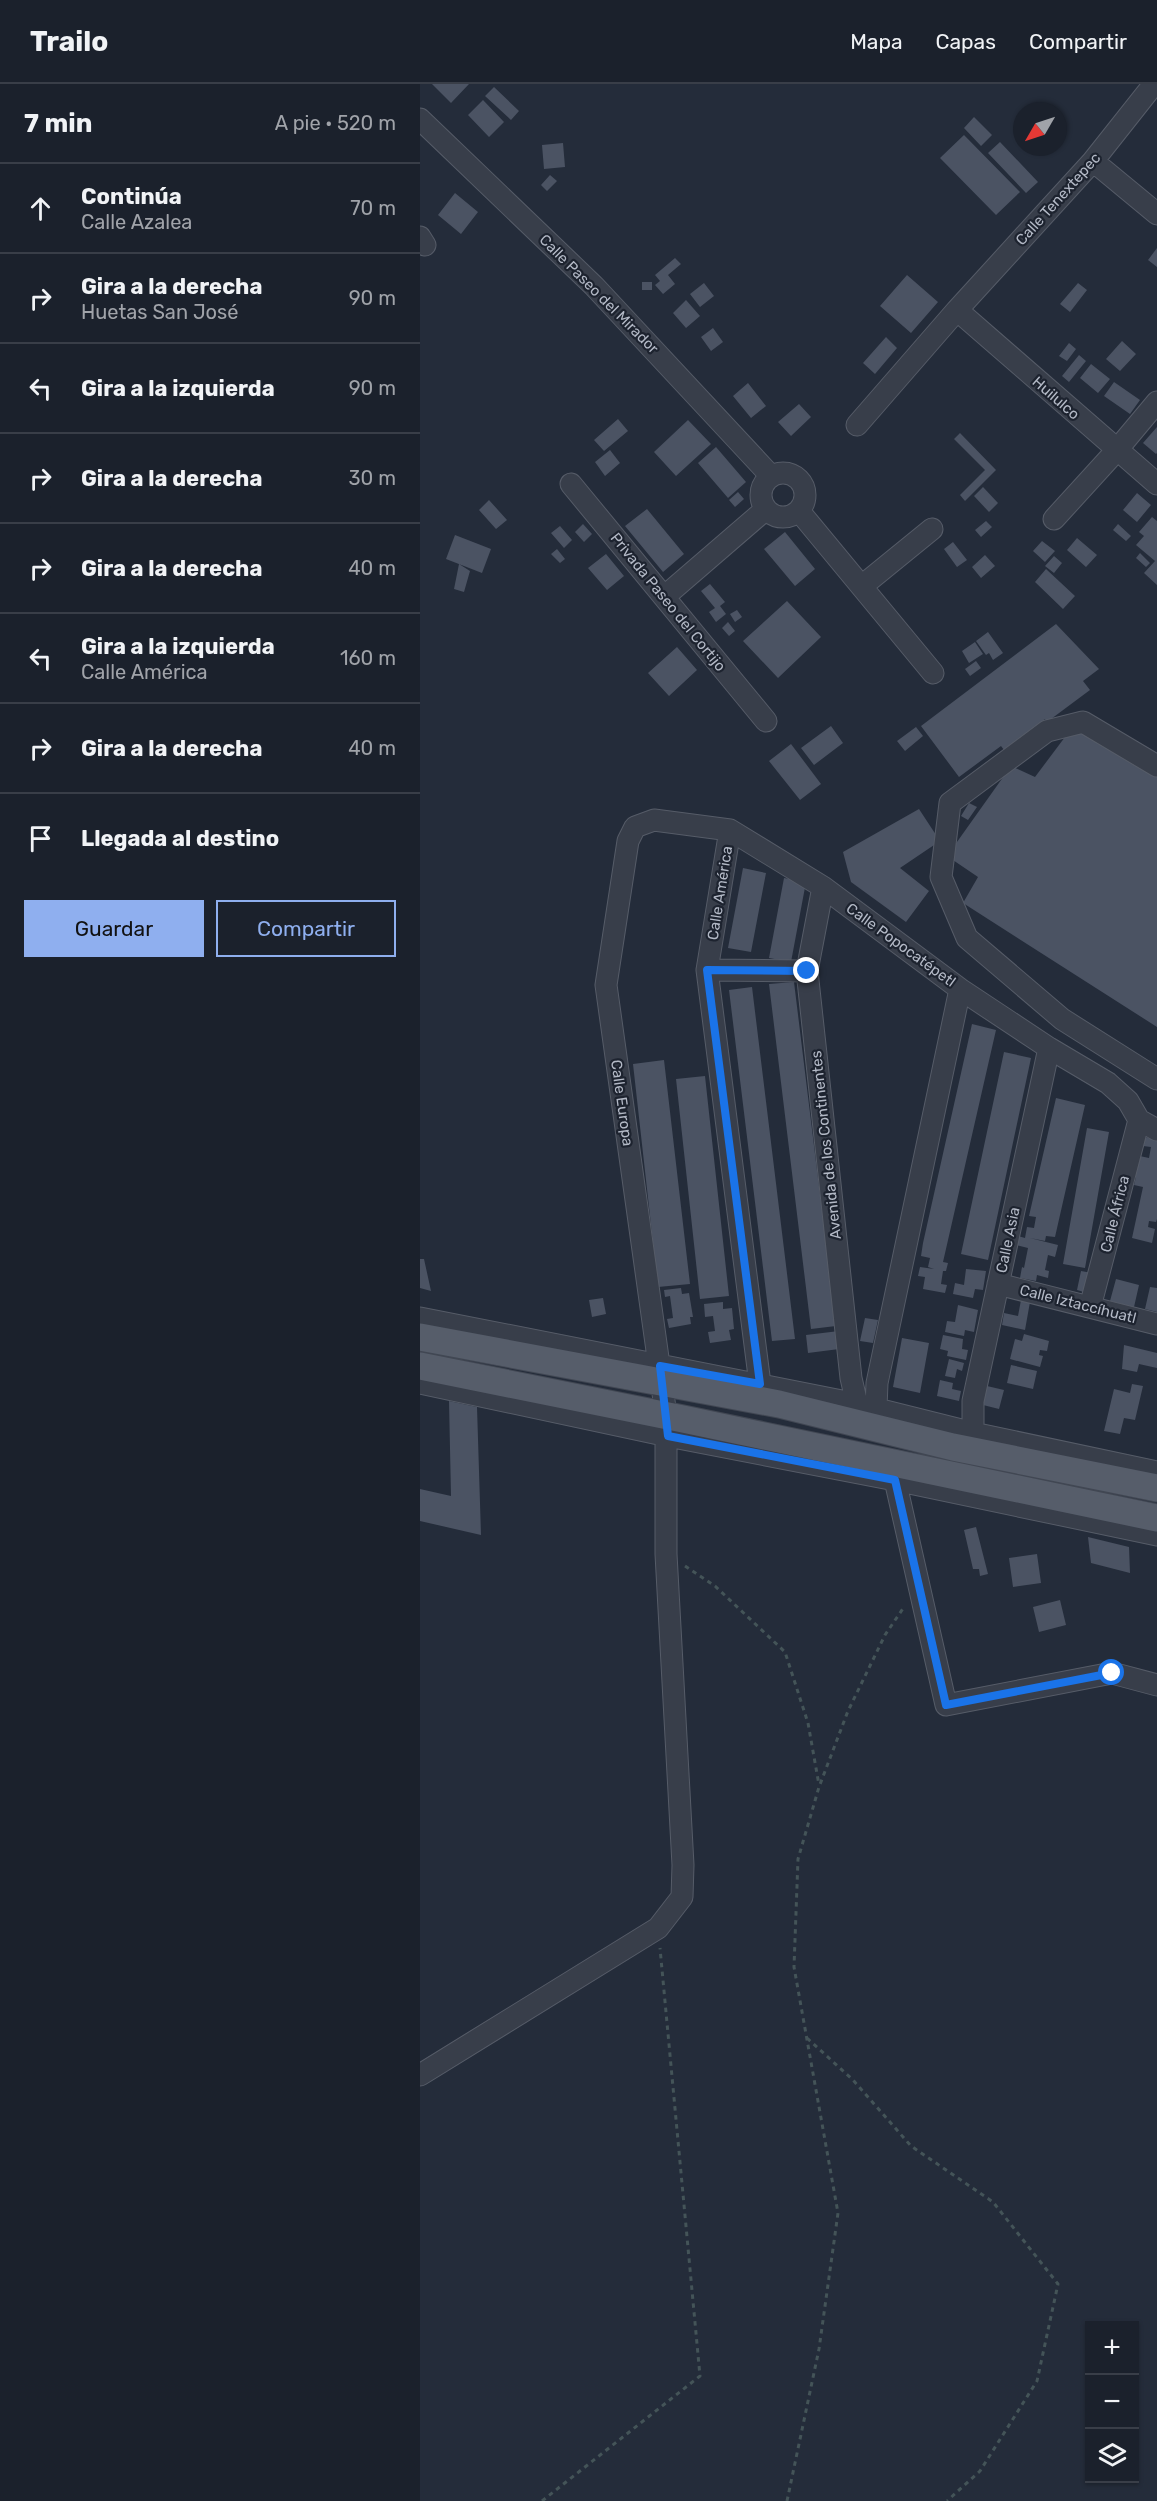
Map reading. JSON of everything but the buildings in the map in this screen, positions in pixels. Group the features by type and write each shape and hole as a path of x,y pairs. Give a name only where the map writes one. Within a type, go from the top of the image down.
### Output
{"main road":[{"path":"420,1337 661,1374 953,1447 1157,1488"},
{"path":"420,1366 667,1425 1157,1518"}],"street":[{"name":"Calle Tenextepec","path":"857,425 957,310 1093,161 1155,84"},
{"name":"Calle Paseo del Mirador","path":"420,119 594,286 771,476"},
{"path":"1093,161 1157,214"},
{"name":"Huilulco","path":"957,310 1116,451 1157,484"},
{"path":"1054,519 1157,402"},
{"path":"788,473 797,477 805,493 804,503 799,511 791,516 782,517 773,515 766,509 761,492 764,483 771,476 788,473"},
{"name":"Privada Paseo del Cortijo","path":"571,484 766,721"},
{"path":"664,597 766,509"},
{"path":"799,511 933,673"},
{"path":"862,586 932,529"},
{"path":"1157,766 1083,722 1047,731 950,802 941,877 967,938 1062,1019 1157,1079"},
{"name":"Calle Popocatépetl","path":"628,841 635,827 654,820 730,830 823,887 960,988 1049,1048 1108,1083 1128,1101 1148,1125"},
{"name":"Calle América","path":"730,830 707,970 760,1384"},
{"name":"Calle Europa","path":"628,841 606,985 667,1425 666,1554 683,1865 682,1897 658,1928"},
{"name":"Avenida de los Continentes","path":"823,887 807,971 851,1378 867,1406"},
{"path":"707,970 807,971"},
{"path":"867,1406 877,1383 960,988"},
{"name":"Calle Asia","path":"973,1433 974,1401 1049,1048"},
{"name":"Calle África","path":"1090,1308 1148,1125"},
{"name":"Calle Iztaccíhuatl","path":"998,1284 1157,1324"},
{"path":"420,1318 661,1374 760,1384 1157,1472"},
{"path":"420,1383 667,1425 895,1480 1157,1535"},
{"path":"895,1480 946,1705 1112,1673 1157,1685"},
{"path":"420,2075 658,1928"}],"path":[{"path":"666,1554 715,1586 785,1652 808,1723 819,1787"},
{"path":"787,2501 819,2349 838,2213 794,1967 798,1859 819,1787 848,1711 885,1635 919,1586"},
{"path":"542,2501 700,2376 658,1928"},
{"path":"806,2037 853,2080 911,2146 993,2202 1058,2284 1037,2381 980,2471 947,2501"}],"route":[{"path":"807,971 707,970 760,1384 660,1366 668,1436 895,1480 946,1705 1112,1673"}]}
